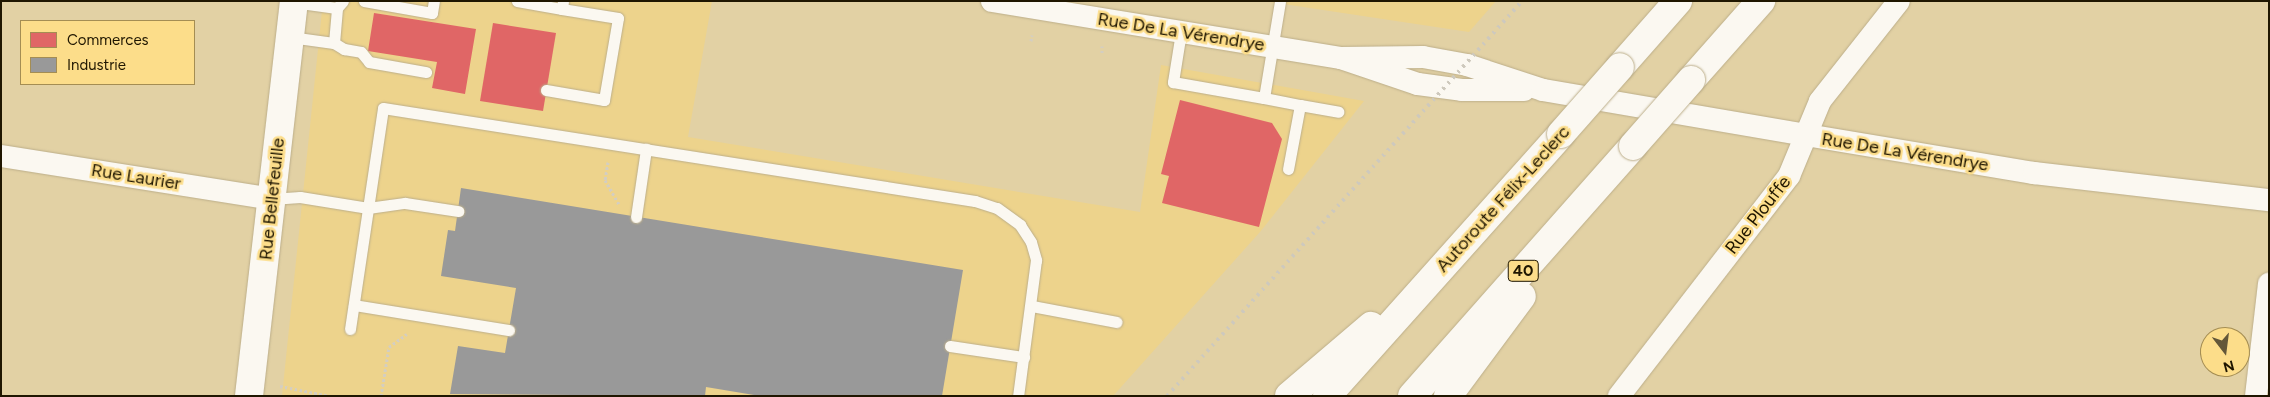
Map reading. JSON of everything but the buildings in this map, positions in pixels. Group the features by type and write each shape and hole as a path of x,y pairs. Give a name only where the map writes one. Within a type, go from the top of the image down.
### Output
{"main road":[{"name":"Autoroute Félix-Leclerc","path":"1327,396 1678,1"},
{"name":"40","path":"1412,396 1761,1"},
{"name":"Rue Bellefeuille","path":"250,396 293,2"},
{"path":"1448,396 1633,146"},
{"path":"1289,396 1452,256"}],"street":[{"name":"Rue De La Vérendrye","path":"992,1 1064,7 1181,32 1341,58 1418,84 1462,90 1543,90 2034,173 2269,200"},
{"name":"Rue Plouffe","path":"1619,396 1789,176 1820,101 1899,1"},
{"name":"Rue Laurier","path":"1,156 271,199"},
{"path":"2256,396 2269,284"}],"lane":[{"path":"364,1 433,12"},
{"path":"517,1 563,5 618,18 604,100 546,90"},
{"path":"1264,98 1271,46 1280,1"},
{"path":"293,2 340,5 334,43"},
{"path":"1181,32 1173,82 1338,112"},
{"path":"290,37 334,43 344,49 361,52 369,62 426,72"},
{"path":"1288,169 1300,105"},
{"path":"350,329 383,108 975,201 997,208 1020,225 1034,251 1036,270 1018,396"},
{"path":"636,217 646,149"},
{"path":"271,199 300,198 368,208 405,203 458,211"},
{"path":"354,305 509,330"},
{"path":"1032,306 1117,322"},
{"path":"950,346 1024,357"}],"path":[{"path":"1031,41 1032,35"},
{"path":"1102,46 1102,52"},
{"path":"608,159 605,180 621,208"},
{"path":"381,396 389,347 406,334 416,336"},
{"path":"280,386 330,396"}],"shaded area":[{"path":"323,1 712,1 688,137 1140,212 1161,65 1364,101 1260,232 1113,396 282,396"},
{"path":"1263,1 1496,1 1469,32"}],"railway":[{"path":"1167,396 1522,1"}]}
